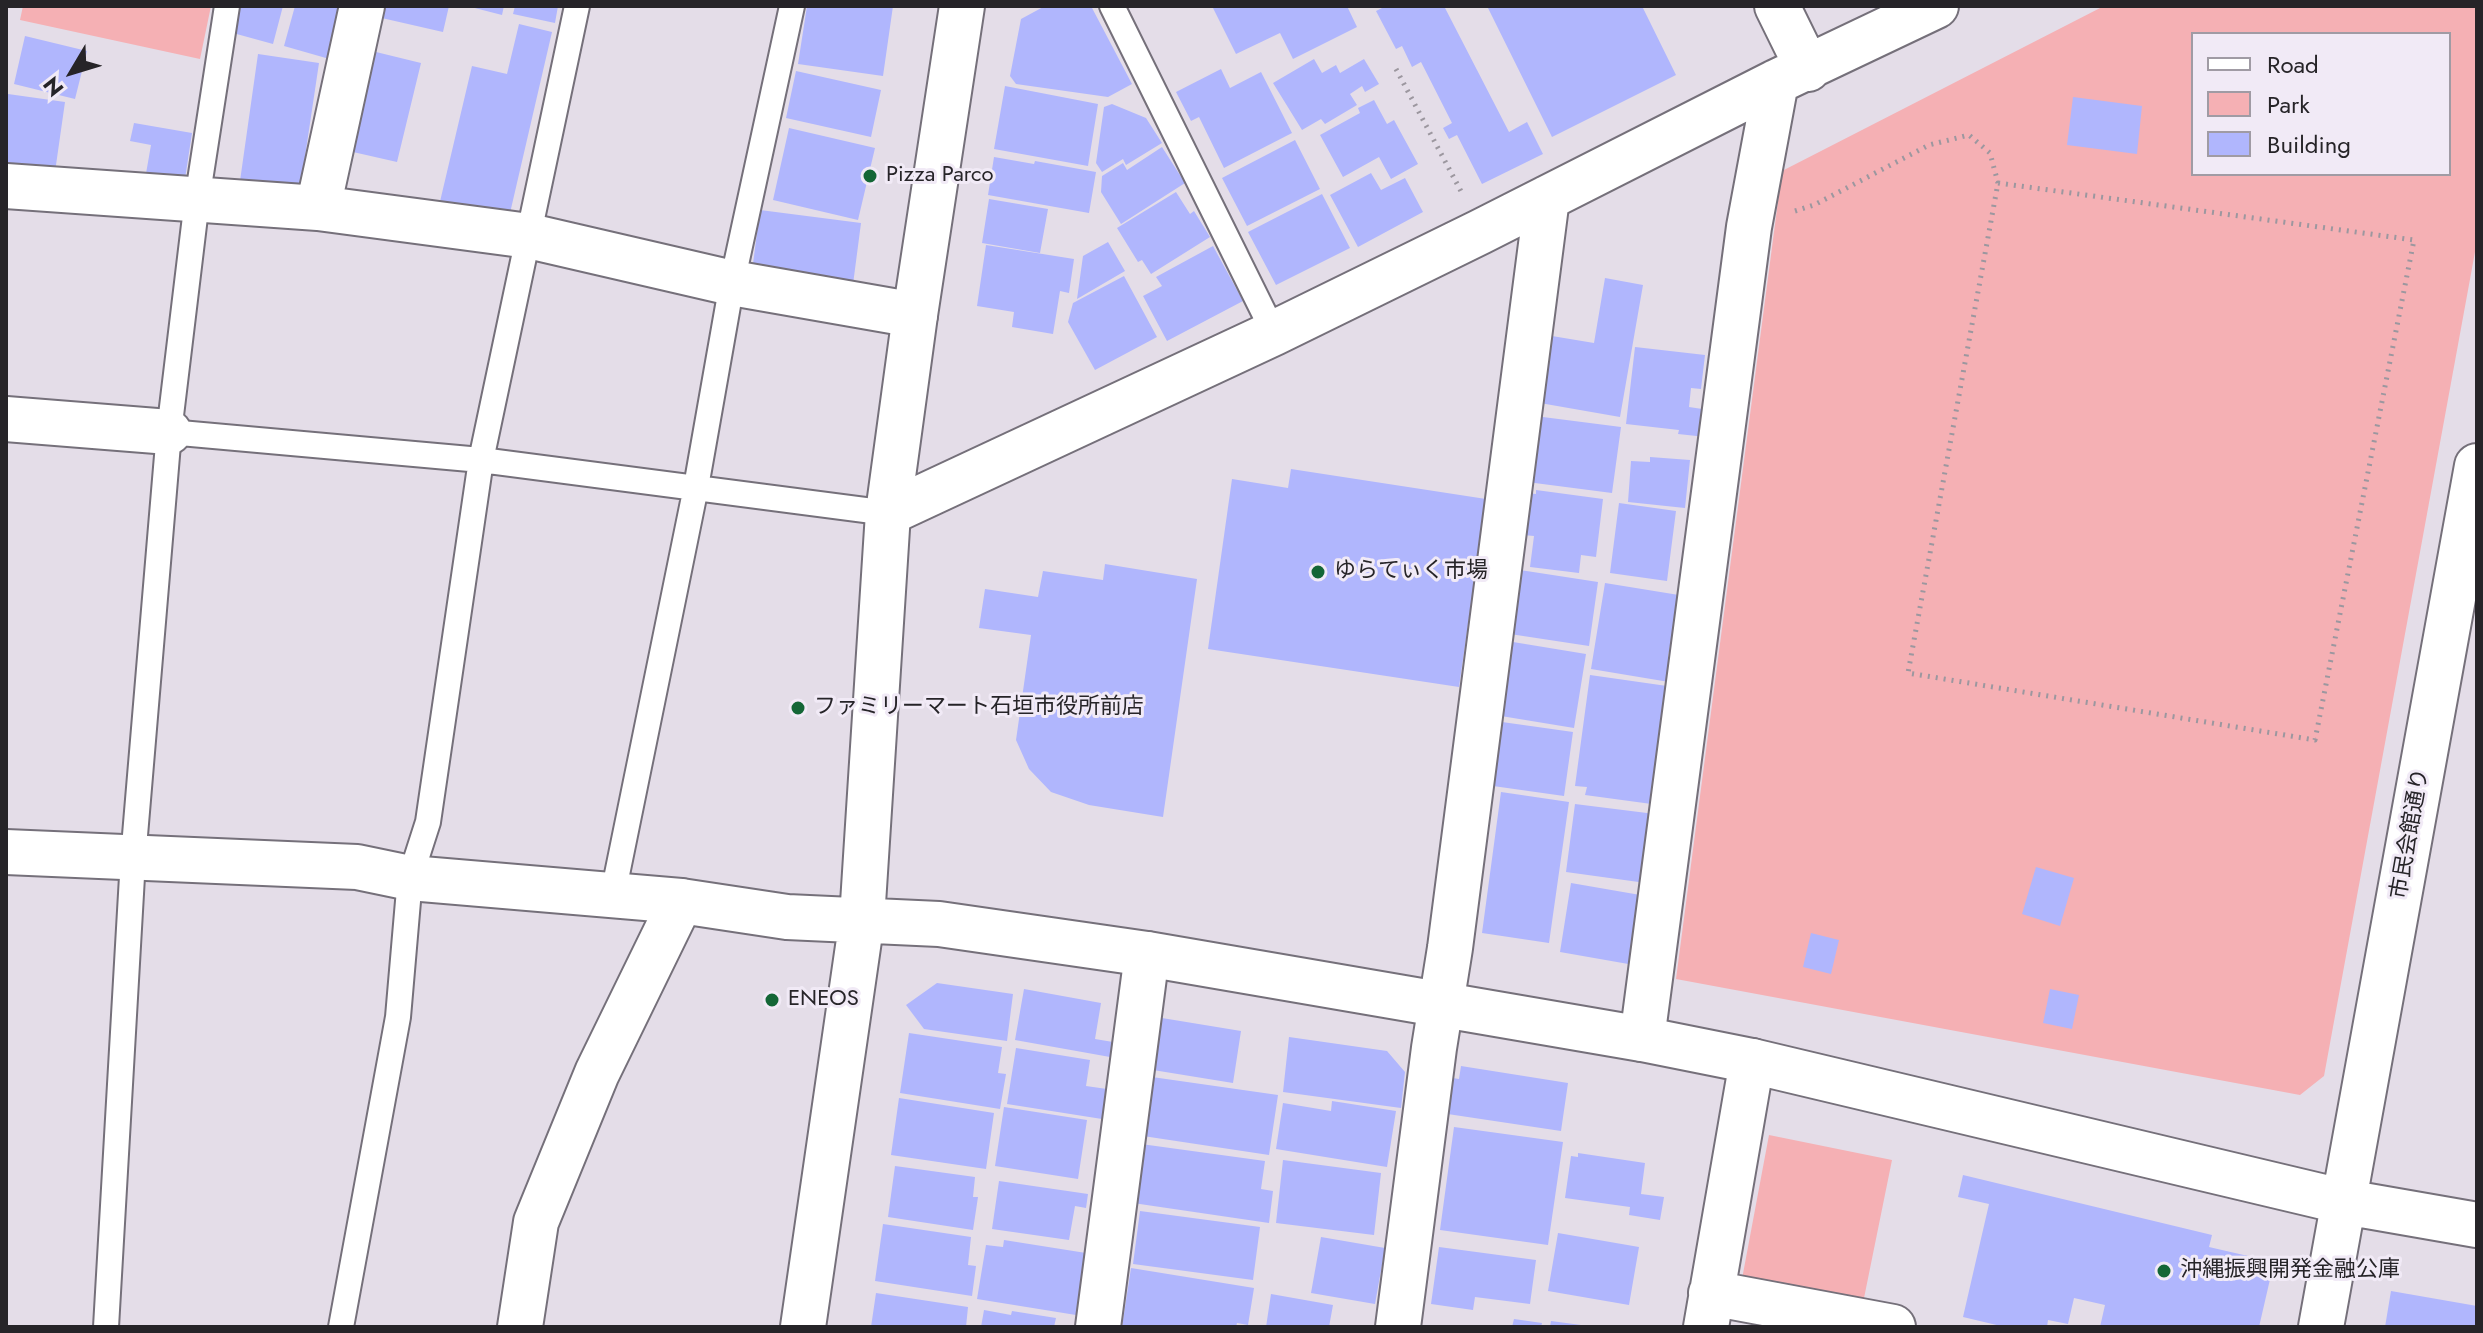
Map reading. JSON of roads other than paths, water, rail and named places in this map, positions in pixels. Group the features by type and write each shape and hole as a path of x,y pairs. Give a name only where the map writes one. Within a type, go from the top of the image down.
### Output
{"street":[{"path":"318,208 362,6"},
{"path":"803,1327 862,919 888,513 962,6"},
{"path":"1642,1039 1749,227 1792,75 1777,6"},
{"path":"888,513 1274,333 1936,6"},
{"path":"6,186 318,208 529,236 732,283 915,315"},
{"path":"1398,1327 1547,198"},
{"path":"6,419 169,432"},
{"name":"市民会館通り","path":"2321,1327 2477,466"},
{"path":"6,852 357,867 410,878 681,901 787,917 939,924 1147,954 1642,1039 1752,1061 2345,1202 2477,1225"},
{"path":"520,1327 536,1222 597,1073 681,901"},
{"path":"1098,1327 1147,954"},
{"path":"1752,1061 1708,1310 1893,1327"}],"lane":[{"path":"106,1327 133,859 169,432 197,200 227,6"},
{"path":"341,1327 398,1017 410,878 428,822 481,460 577,6"},
{"path":"613,894 696,487 732,283 792,6"},
{"path":"1112,6 1274,333"},
{"path":"169,432 481,460 888,513"}],"place":[{"name":"Pizza Parco","path":"870,176"},
{"name":"ゆらてぃく市場","path":"1318,572"},
{"name":"ファミリーマート石垣市役所前店","path":"798,708"},
{"name":"ENEOS","path":"772,1000"},
{"name":"沖縄振興開発金融公庫","path":"2164,1271"}]}
